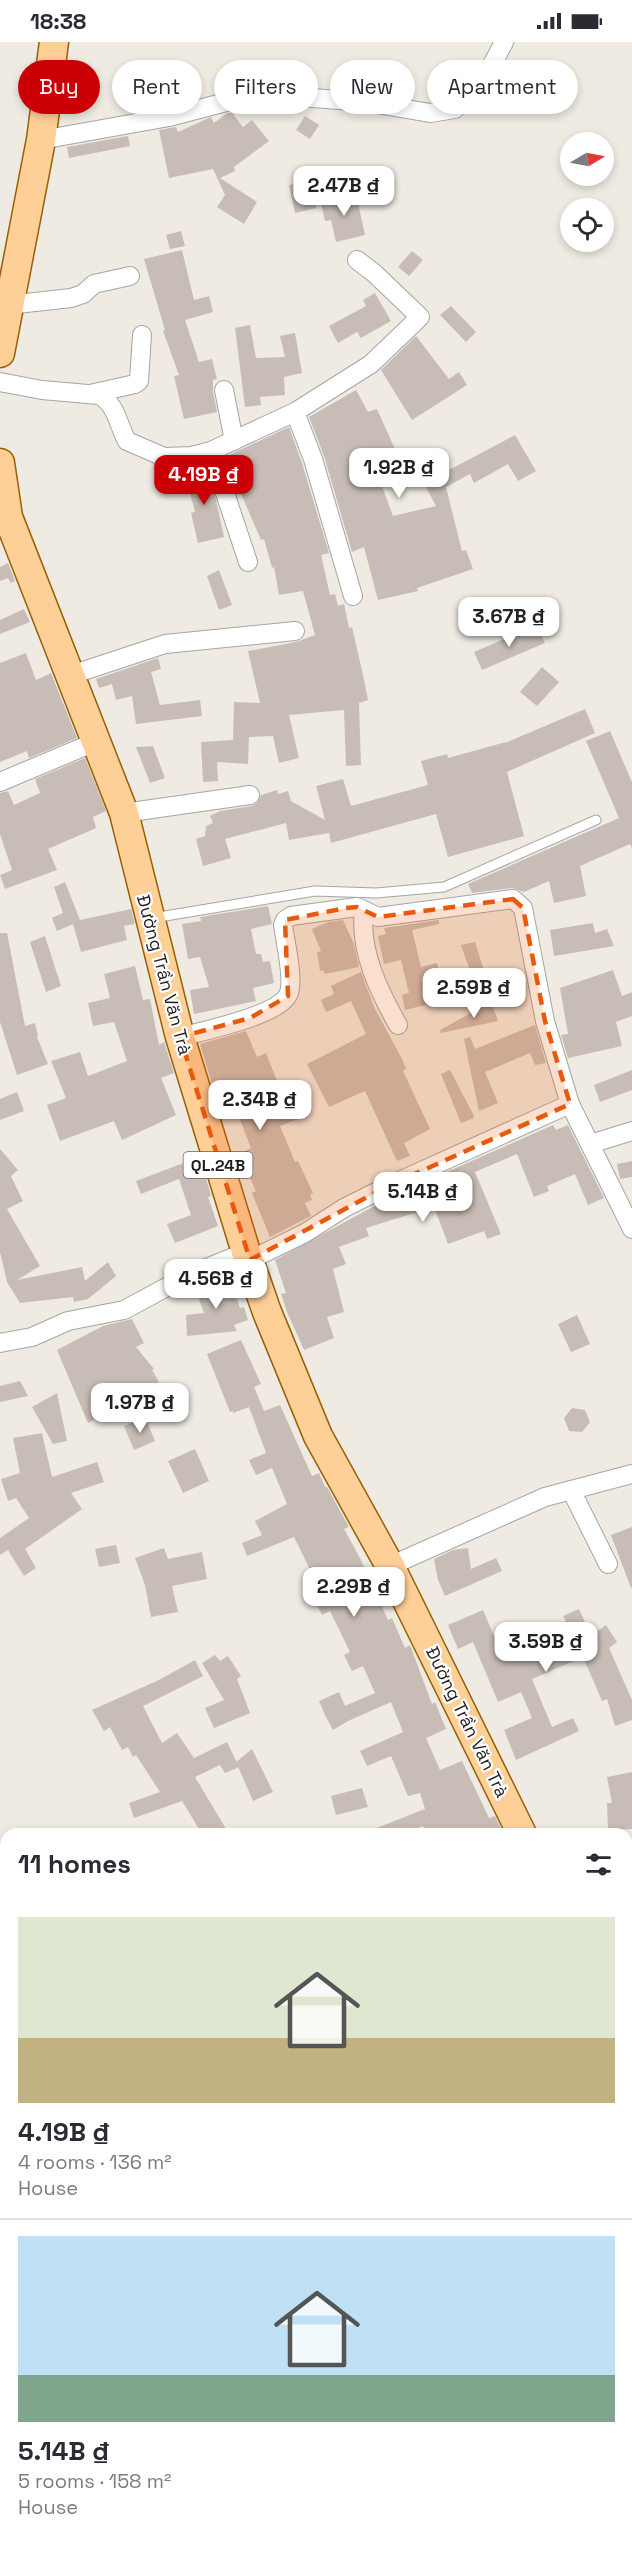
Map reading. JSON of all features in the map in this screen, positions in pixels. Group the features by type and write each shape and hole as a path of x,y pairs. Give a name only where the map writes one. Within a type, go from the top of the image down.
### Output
{"main road":[{"path":"0,353 41,140 54,42"},
{"name":"Đường Trần Văn Trà","path":"0,463 4,518 71,675 124,813 180,1037 267,1312 318,1436 390,1566 519,1828"}],"street":[{"path":"41,140 169,117 226,102 300,97 365,102 429,113 456,109 493,63 504,42"},
{"path":"0,382 42,390 89,394 107,399 113,406 127,441 164,457 192,456 211,451 295,412 371,364 420,317 357,260"},
{"path":"8,305 71,298 83,294 94,284 129,276"},
{"path":"89,394 135,384 139,381 142,335"},
{"path":"224,390 234,441"},
{"path":"295,412 313,459 353,596"},
{"path":"211,451 248,562"},
{"path":"71,675 165,644 295,631"},
{"path":"0,782 95,742"},
{"path":"124,813 250,795"},
{"path":"180,1037 250,1018 277,1006 288,996 290,983 283,926 285,920 291,916 357,907 378,917 513,899 519,902 527,921 545,1021 570,1104 632,1229"},
{"path":"364,911 362,927 364,940 381,993 398,1025"},
{"path":"0,1343 32,1337 68,1321 124,1310 191,1274 248,1256 305,1233 344,1208 386,1187 570,1104"},
{"path":"590,1144 632,1131"},
{"path":"390,1566 535,1502 632,1474"},
{"path":"571,1490 608,1564"}],"lane":[{"path":"149,919 315,891 376,893 444,886 596,820"}],"highlighted area":[{"path":"513,899 523,908 545,1021 570,1104 386,1187 250,1260 180,1037 250,1018 288,996 285,920 346,908 357,907 378,917"}],"building":[{"path":"226,114 233,114 243,127 252,120 269,141 234,167 235,171 220,178 257,202 244,224 217,207 225,195 213,169 169,178 159,130 176,127 178,132 211,117 214,123"},
{"path":"305,116 319,125 310,139 296,130"},
{"path":"128,136 130,146 69,158 67,147"},
{"path":"311,180 316,208 295,213 289,185"},
{"path":"356,194 365,235 336,242 331,220 325,221 321,202"},
{"path":"181,231 185,246 170,249 166,235"},
{"path":"182,250 194,300 209,296 213,312 185,320 199,362 212,359 217,379 213,380 213,392 217,412 184,419 174,376 179,375 163,331 165,330 144,259"},
{"path":"412,251 423,260 409,276 398,267"},
{"path":"375,293 391,321 361,338 357,332 338,343 329,326 366,306 363,300"},
{"path":"451,306 476,332 466,342 440,315"},
{"path":"250,325 256,358 285,357 280,336 295,333 302,373 284,377 285,395 260,397 261,405 245,407 235,328"},
{"path":"416,336 449,379 459,372 467,385 412,420 381,370"},
{"path":"356,390 368,412 377,409 403,467 379,478 393,516 436,506 421,478 446,463 449,470 515,435 536,471 518,481 508,464 474,483 470,474 446,487 462,551 466,550 473,569 417,588 418,591 378,600 364,547 352,552 324,456 309,417"},
{"path":"289,427 329,553 321,555 330,595 335,594 338,606 344,604 363,675 368,700 359,703 361,765 346,766 344,710 289,715 299,758 279,763 273,736 249,737 248,764 217,762 218,781 203,782 201,742 233,740 234,702 260,703 248,651 296,642 315,635 303,591 279,595 274,567 272,568 264,539 261,540 225,457"},
{"path":"204,465 216,500 224,537 198,543 191,513 195,512 184,470"},
{"path":"8,563 15,581 11,583 8,578 0,581 0,567"},
{"path":"219,570 232,605 219,610 207,576"},
{"path":"24,609 30,622 0,634 0,620"},
{"path":"537,625 545,643 482,670 474,652"},
{"path":"26,653 36,680 51,673 77,738 29,758 27,751 0,762 0,663"},
{"path":"158,658 161,669 151,672 160,705 200,700 202,716 136,724 132,696 116,700 112,684 99,688 96,679"},
{"path":"542,667 559,682 537,706 520,692"},
{"path":"585,709 595,733 507,772 524,836 448,857 436,814 331,843 329,833 289,840 286,823 225,839 231,858 203,866 196,839 205,836 206,826 213,823 210,816 220,811 252,806 257,803 261,795 277,790 278,794 288,791 291,801 325,820 316,786 343,779 351,806 428,785 421,761 447,754 448,758 505,743"},
{"path":"610,731 632,782 632,848 630,844 580,866 586,896 554,903 549,881 524,892 512,888 472,893 468,884 619,818 586,741"},
{"path":"153,746 165,778 150,783 136,747"},
{"path":"85,758 106,811 93,817 96,828 48,849 57,870 5,889 0,875 12,870 0,834 0,793 8,791 14,805 40,793 35,779"},
{"path":"65,882 80,920 131,909 135,924 124,926 127,940 81,952 73,924 57,931 52,918 63,913 54,887"},
{"path":"268,906 272,924 251,929 256,954 261,954 263,962 270,961 274,983 253,988 256,1001 194,1014 190,990 209,987 200,957 188,959 182,924 201,921 200,917"},
{"path":"343,920 354,944 359,967 325,974 323,970 320,971 317,952 321,951 312,929 328,922"},
{"path":"439,920 439,924 412,930 421,967 437,963 446,1000 405,1010 402,995 409,993 401,960 384,964 378,936 386,934 384,928"},
{"path":"593,923 595,933 607,929 614,946 554,956 550,930"},
{"path":"0,933 7,933 25,1026 35,1023 37,1037 48,1064 17,1075 0,1022"},
{"path":"45,936 61,986 46,992 30,942"},
{"path":"475,942 490,990 473,994 470,979 473,979 461,945"},
{"path":"135,966 143,1000 150,999 159,1045 164,1042 174,1073 161,1078 176,1115 122,1140 114,1121 60,1141 47,1105 66,1098 51,1061 80,1052 88,1076 127,1061 114,1022 93,1026 88,1003 110,998 104,974"},
{"path":"613,970 622,996 632,992 632,1016 616,1022 622,1046 568,1058 561,1035 568,1034 560,988"},
{"path":"361,972 374,1007 402,1059 406,1069 403,1071 430,1129 404,1143 410,1156 397,1161 365,1091 329,1107 307,1064 366,1034 351,1001 326,1012 321,1000 334,994 331,986"},
{"path":"491,1002 498,1021 441,1033 440,1030"},
{"path":"535,1025 546,1063 535,1065 530,1053 485,1072 498,1103 479,1111 464,1039 470,1037 475,1049"},
{"path":"246,1031 257,1057 266,1053 277,1081 253,1091 263,1116 294,1104 300,1118 280,1126 295,1162 298,1161 313,1193 310,1195 312,1200 305,1203 311,1216 270,1237 252,1193 256,1191 239,1154 251,1148 232,1099 218,1104 200,1044"},
{"path":"450,1070 474,1118 461,1123 441,1074"},
{"path":"632,1070 632,1090 600,1102 594,1085"},
{"path":"17,1092 24,1111 0,1120 0,1099"},
{"path":"553,1125 556,1130 568,1125 604,1198 588,1205 575,1174 547,1186 549,1191 534,1197 517,1154 475,1172 501,1234 487,1239 484,1231 448,1244 434,1207 366,1228 369,1236 339,1247 346,1264 333,1269 344,1312 327,1317 334,1338 304,1350 281,1294 286,1293 275,1260 391,1197 441,1179 440,1175"},
{"path":"0,1149 18,1170 11,1176 23,1201 7,1209 40,1266 17,1280 82,1267 85,1281 108,1262 116,1276 88,1299 74,1302 73,1297 20,1303 7,1282 0,1252"},
{"path":"194,1159 201,1176 205,1174 211,1196 208,1197 218,1226 175,1243 167,1224 191,1215 179,1179 141,1194 136,1181"},
{"path":"632,1161 632,1177 620,1179 617,1164"},
{"path":"229,1276 240,1308 244,1307 248,1320 234,1325 237,1331 187,1336 186,1315 204,1313 195,1288"},
{"path":"577,1315 590,1344 571,1352 558,1324"},
{"path":"132,1319 144,1343 136,1347 154,1369 152,1370 159,1382 88,1423 57,1350 103,1326"},
{"path":"241,1340 261,1384 254,1387 264,1411 280,1405 312,1476 319,1473 349,1527 344,1529 388,1620 392,1618 405,1648 410,1645 432,1704 435,1702 446,1729 426,1738 440,1770 462,1761 489,1818 495,1816 501,1828 424,1828 423,1826 376,1828 425,1809 420,1793 408,1796 391,1756 367,1766 360,1751 403,1732 391,1702 333,1730 325,1715 319,1701 339,1692 345,1706 375,1693 363,1666 352,1671 344,1655 350,1652 330,1611 322,1615 314,1598 322,1594 294,1537 247,1556 242,1543 262,1535 255,1521 287,1504 272,1468 256,1475 249,1460 266,1453 249,1407 230,1412 207,1354"},
{"path":"20,1381 28,1396 0,1402 0,1386"},
{"path":"57,1393 67,1441 53,1444 32,1407"},
{"path":"572,1408 585,1410 590,1422 582,1432 569,1431 564,1418"},
{"path":"145,1417 155,1441 134,1450 124,1426"},
{"path":"42,1433 52,1477 97,1462 104,1482 71,1493 82,1509 25,1549 36,1568 24,1576 8,1550 0,1555 0,1538 29,1518 16,1498 8,1501 1,1479 20,1473 13,1438"},
{"path":"195,1449 209,1481 183,1493 168,1461"},
{"path":"632,1527 632,1587 631,1588 611,1535"},
{"path":"116,1545 120,1563 99,1567 95,1549"},
{"path":"164,1548 168,1559 202,1552 207,1579 172,1586 178,1612 151,1617 145,1585 135,1558"},
{"path":"468,1548 471,1569 496,1558 502,1571 445,1596 438,1580 434,1559 453,1550"},
{"path":"579,1609 591,1636 606,1625 617,1642 609,1648 632,1700 632,1720 615,1726 607,1699 602,1701 583,1657 532,1679 552,1727 573,1718 579,1731 516,1760 504,1730 532,1718 521,1692 498,1702 473,1642 458,1649 448,1625 483,1610 502,1655 536,1640 534,1635 566,1621 563,1616"},
{"path":"215,1655 220,1661 228,1656 241,1676 237,1679 250,1713 214,1728 205,1708 224,1700 202,1663"},
{"path":"195,1660 203,1676 143,1706 162,1743 177,1733 194,1758 227,1742 239,1767 225,1773 220,1765 195,1777 225,1828 198,1828 182,1801 134,1818 129,1803 160,1792 136,1755 133,1757 128,1747 122,1750 110,1727 104,1731 92,1710 159,1680"},
{"path":"252,1749 273,1792 253,1801 236,1762"},
{"path":"632,1772 632,1828 608,1828 607,1803 612,1803 607,1777"},
{"path":"362,1788 368,1807 336,1815 331,1796"}]}
